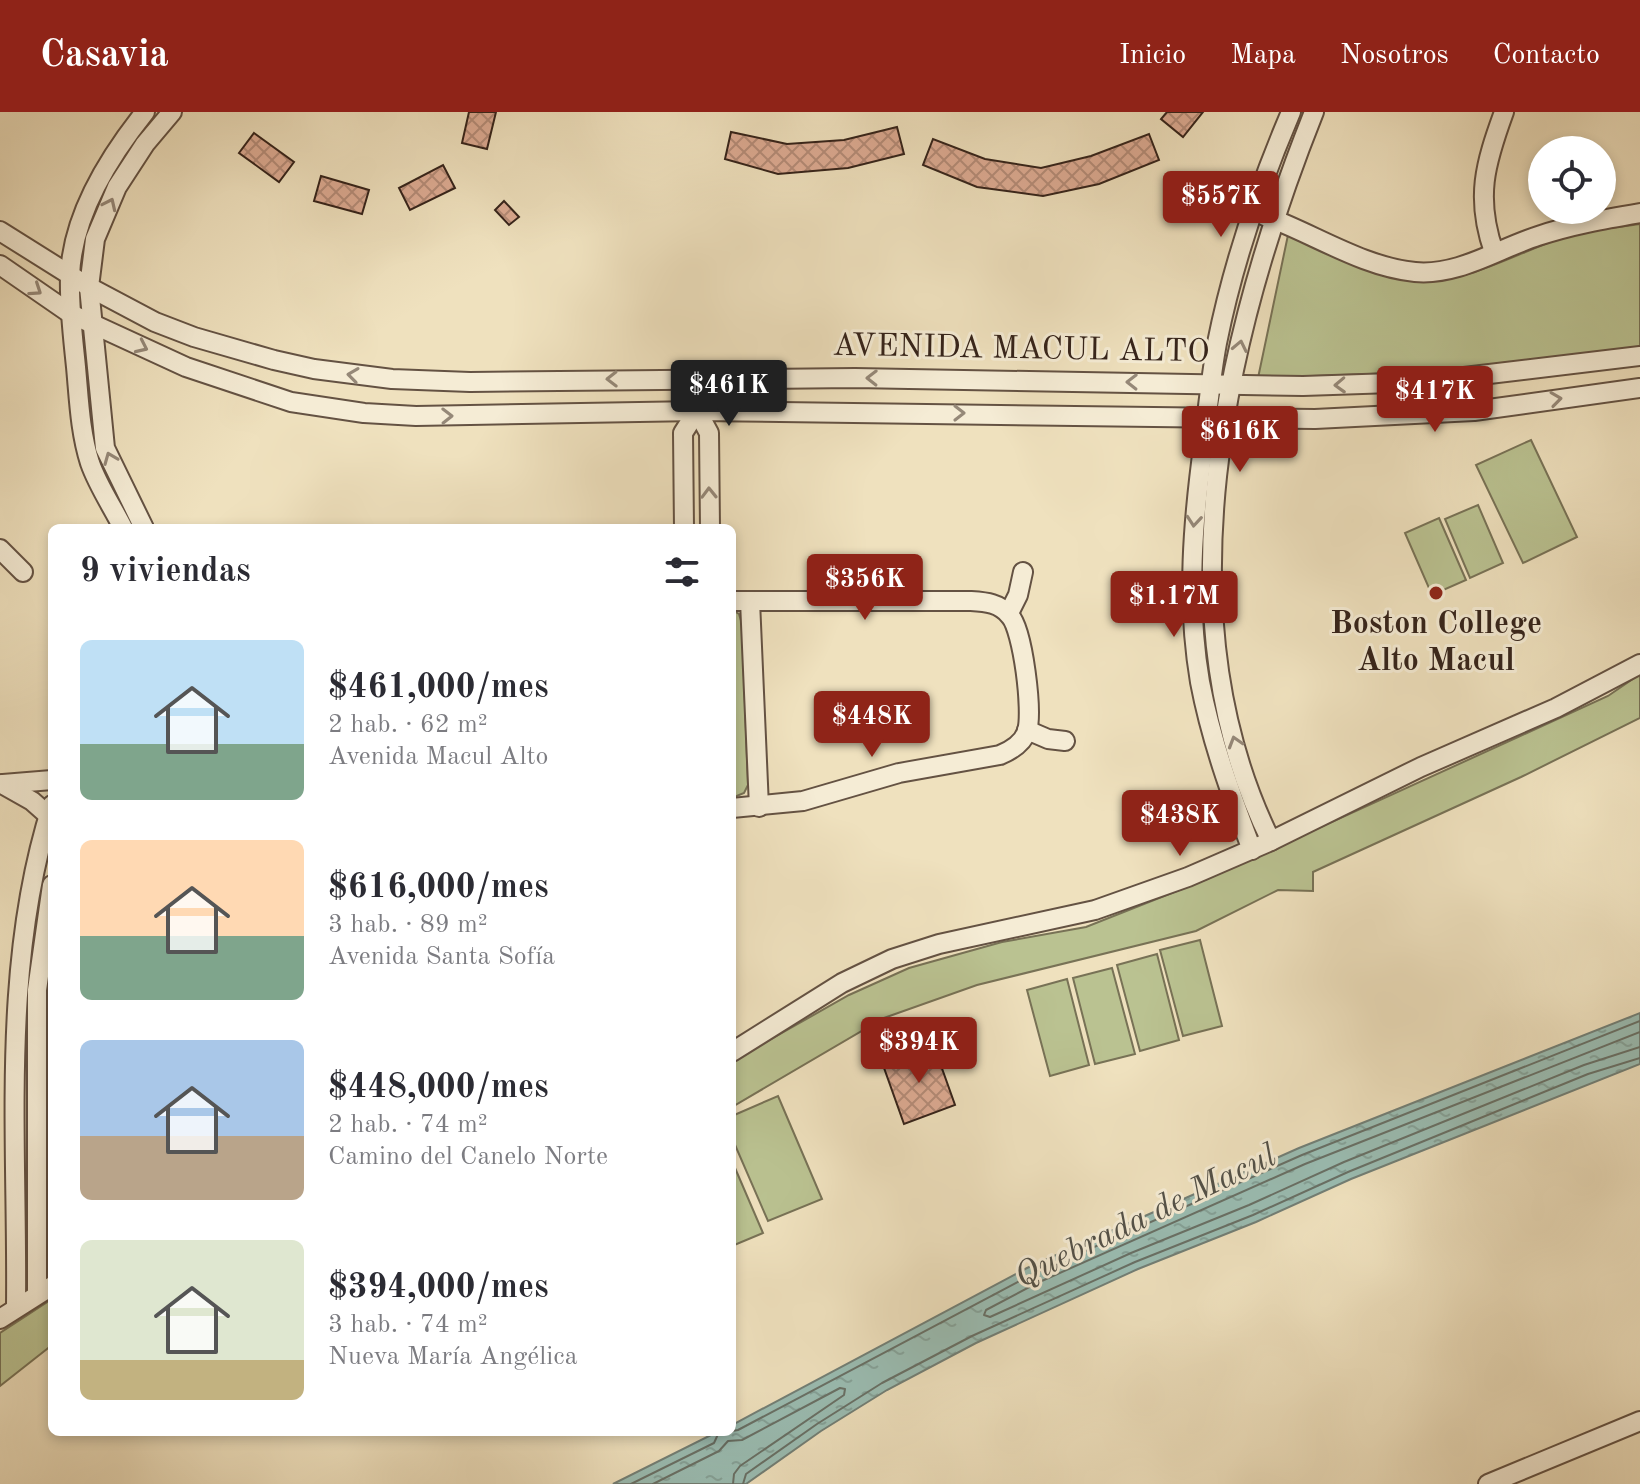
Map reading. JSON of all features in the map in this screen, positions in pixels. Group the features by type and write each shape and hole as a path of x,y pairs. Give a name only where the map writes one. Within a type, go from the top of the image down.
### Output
{"street":[{"path":"121,524 97,479 85,445 71,314 70,275 77,237 98,183 145,112"},
{"path":"142,524 105,448 89,287 95,239 117,187 145,144 172,112"},
{"path":"1252,850 1209,727 1194,629 1192,532 1210,383 1224,310 1251,211 1291,112"},
{"path":"1271,841 1249,788 1230,726 1217,654 1212,602 1215,495 1232,383 1247,315 1274,219 1314,112"},
{"path":"1494,252 1484,219 1483,187 1487,158 1504,112"},
{"path":"1251,211 1380,265 1425,272 1452,271 1494,252 1572,226 1640,213"},
{"name":"AVENIDA MACUL ALTO","path":"0,231 89,287 155,322 194,337 274,360 353,375 470,382 697,378 1303,386 1422,382 1640,356"},
{"name":"AVENIDA MACUL ALTO","path":"0,265 71,314 186,367 243,388 314,407 416,416 697,411 1315,419 1474,411 1640,388"},
{"path":"697,378 697,411 709,433 710,524"},
{"path":"684,524 683,433 697,411"},
{"path":"0,549 23,572"},
{"path":"1009,613 1018,595 1023,572"},
{"path":"736,808 759,807 803,801 899,773 1000,755 1018,745 1027,730 1029,711 1019,635 1009,613 994,604 971,601 741,601 759,807"},
{"path":"736,1049 842,983 892,959 939,944 1095,910 1157,889 1252,850 1421,767 1588,693 1640,664"},
{"path":"1027,730 1048,739 1065,741"},
{"path":"1,784 48,780"},
{"path":"1,784 48,810"},
{"path":"16,1307 19,973 33,882 48,819"},
{"path":"0,1319 45,1290 37,990 48,907"},
{"path":"1488,1484 1640,1421"}],"green space":[{"path":"1640,224 1640,347 1425,372 1258,378 1288,235 1382,275 1433,281 1470,274 1571,235"},
{"path":"1531,440 1577,537 1523,563 1476,465"},
{"path":"1478,505 1503,563 1470,578 1445,519"},
{"path":"1439,518 1466,580 1432,595 1405,533"},
{"path":"736,612 742,624 748,785 744,793 736,796"},
{"path":"1640,674 1640,718 1521,777 1313,872 1313,891 1278,890 1196,931 977,985 884,1018 736,1105 736,1059 849,995 909,968 1002,942 1086,927 1207,879 1608,696"},
{"path":"1200,940 1222,1026 1183,1036 1160,950"},
{"path":"1157,954 1179,1040 1140,1051 1117,965"},
{"path":"1112,968 1135,1054 1095,1064 1073,978"},
{"path":"1067,979 1089,1065 1050,1076 1027,990"},
{"path":"778,1096 822,1199 768,1221 736,1147 736,1114"},
{"path":"736,1170 763,1233 736,1244"},
{"path":"48,1302 48,1348 0,1386 0,1333"}],"water":[{"name":"Quebrada de Macul","path":"1640,1013 1640,1064 1351,1179 1256,1222 1138,1269 976,1343 887,1390 821,1431 746,1484 613,1484 709,1436 736,1436 736,1423 1027,1268 1299,1148"}],"building":[{"path":"469,112 496,112 487,149 462,143"},
{"path":"1167,112 1203,112 1183,137 1161,119"},
{"path":"897,127 904,154 848,168 778,174 725,159 731,132 787,144 844,140"},
{"path":"254,133 294,162 279,182 239,153"},
{"path":"1149,134 1159,160 1099,184 1043,196 977,187 923,165 933,139 985,159 1041,168 1091,156"},
{"path":"443,165 455,188 410,210 399,188"},
{"path":"321,176 369,190 362,214 314,201"},
{"path":"504,201 519,217 509,225 495,210"},
{"path":"934,1046 955,1105 904,1124 883,1065"}],"place":[{"name":"Boston College Alto Macul","path":"1436,593"}]}
